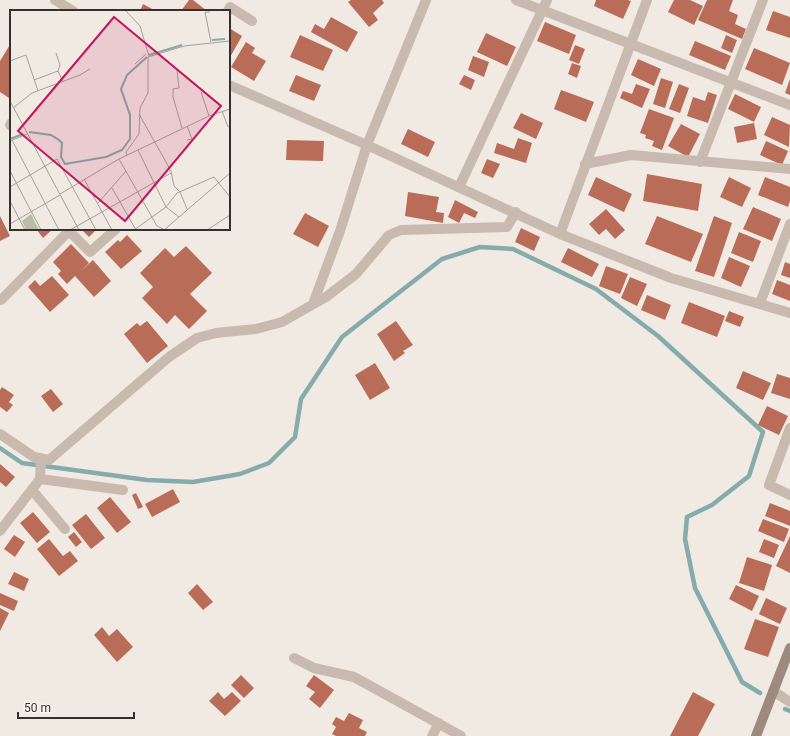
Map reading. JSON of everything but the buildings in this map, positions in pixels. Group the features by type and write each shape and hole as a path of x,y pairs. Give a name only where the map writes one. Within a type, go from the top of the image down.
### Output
{"street":[{"path":"55,0 71,10"},
{"path":"313,304 340,231 367,145 426,0"},
{"path":"516,0 545,5 630,44 790,105"},
{"path":"560,234 647,0"},
{"path":"700,162 733,82 763,0"},
{"path":"459,187 545,5"},
{"path":"228,10 230,7 252,21"},
{"path":"230,85 516,212 560,234 671,278 790,313"},
{"path":"585,164 631,155 700,162 790,168"},
{"path":"0,434 34,457 49,460 169,357 197,338 216,333 256,329 282,322 326,297 356,274 390,235 401,230 507,227 516,212"},
{"path":"760,303 790,224"},
{"path":"1,300 69,232 90,252 115,230"},
{"path":"790,428 769,485 790,495"},
{"path":"0,531 40,478 41,458"},
{"path":"40,478 123,490"},
{"path":"32,490 65,530"},
{"path":"756,736 790,648"},
{"path":"294,658 314,668 354,677 461,736"},
{"path":"773,691 790,702"},
{"path":"432,736 439,723"}],"waterway":[{"path":"0,448 22,463 147,480 193,482 240,474 269,463 295,437 301,399 342,337 442,259 480,247 513,249 596,289 658,336 763,432 749,476 712,505 687,517 685,539 695,588 742,682 760,693"},
{"path":"785,709 790,711"}]}
